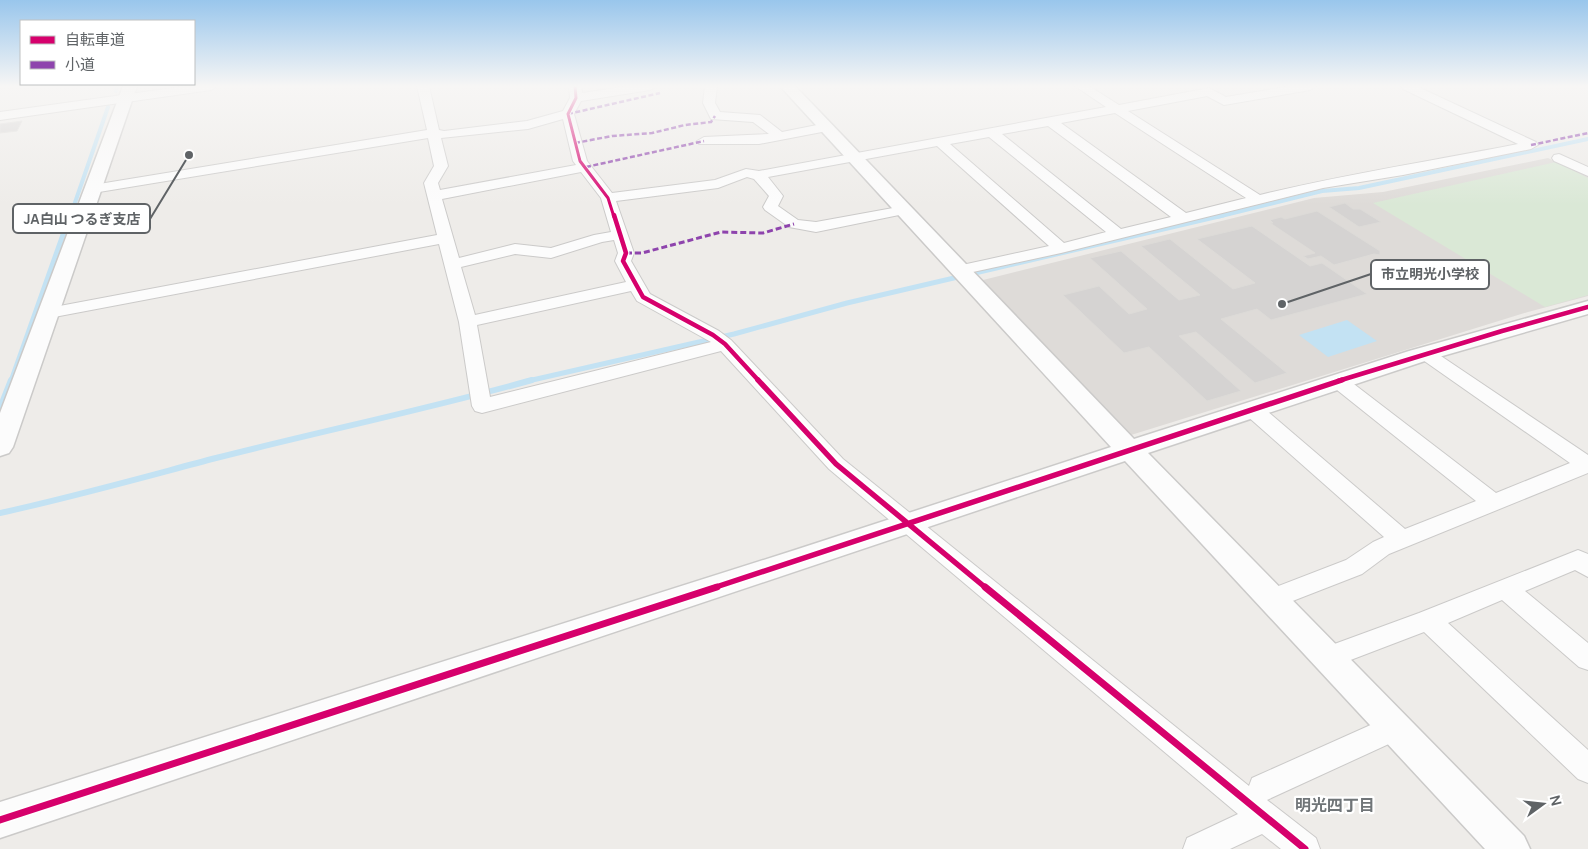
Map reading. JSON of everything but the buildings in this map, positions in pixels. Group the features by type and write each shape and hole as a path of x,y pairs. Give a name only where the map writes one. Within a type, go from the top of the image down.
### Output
{"street":[{"path":"0,447 116,126"},
{"path":"433,126 440,166 431,183 444,238 468,322 482,406 720,340"},
{"path":"93,188 435,133 444,135 523,126"},
{"path":"571,126 580,161 608,198 626,253 623,261 643,297 720,340 836,464 1305,849"},
{"path":"766,126 779,136"},
{"path":"608,198 718,184 746,173 759,175 855,159 1025,126"},
{"path":"1056,126 1183,218"},
{"path":"1142,126 1258,200"},
{"path":"963,275 1061,248 1323,184 1393,173 1531,145 1490,126"},
{"path":"704,141 743,142 827,127 963,275 1511,849"},
{"path":"991,132 1118,234"},
{"path":"940,142 1061,248"},
{"path":"1559,158 1588,172"},
{"path":"434,196 586,167"},
{"path":"759,175 776,196 770,207 794,224 816,227 904,210"},
{"path":"452,264 515,250 551,253 599,238 620,235"},
{"path":"49,313 444,238"},
{"path":"468,322 636,284"},
{"path":"0,820 287,725 909,525 1339,382 1495,332 1588,307"},
{"path":"1272,599 1354,568 1381,548 1402,539 1587,465 1426,354"},
{"path":"1339,382 1493,502"},
{"path":"1253,410 1402,539"},
{"path":"1328,658 1578,559 1588,567"},
{"path":"1506,589 1588,658"},
{"path":"1428,620 1588,769"},
{"path":"1262,788 1394,728"},
{"path":"1198,849 1264,817"}],"shaded area":[{"path":"1548,158 1588,177 1588,296 1528,312 1131,435 983,280 1314,198 1383,192"}],"green space":[{"path":"1556,162 1588,178 1588,295 1545,307 1373,203"}],"water":[{"path":"1347,320 1377,341 1328,357 1299,335"}],"waterway":[{"path":"70,217 102,126"},
{"path":"1217,217 1322,191 1359,188 1588,139"},
{"path":"11,381 70,215"},
{"path":"530,381 734,334 847,303 1223,215"},
{"path":"0,408 11,380"},
{"path":"0,513 530,381"}],"marked path":[{"path":"575,143 612,136 652,133 682,126"},
{"path":"1531,145 1588,133"},
{"path":"586,167 704,141"},
{"path":"626,253 642,253 721,232 763,233 794,224"}],"cycle path":[{"path":"571,126 580,161 608,198 626,253 623,261 643,297 713,335 725,344 836,464 1305,849"},
{"path":"0,820 994,496 1332,383 1417,356 1588,307"}],"place":[{"name":"JA白山 つるぎ支店","path":"189,155"},
{"name":"市立明光小学校","path":"1282,304"}],"district":[{"name":"明光四丁目","path":"1335,805"}]}
